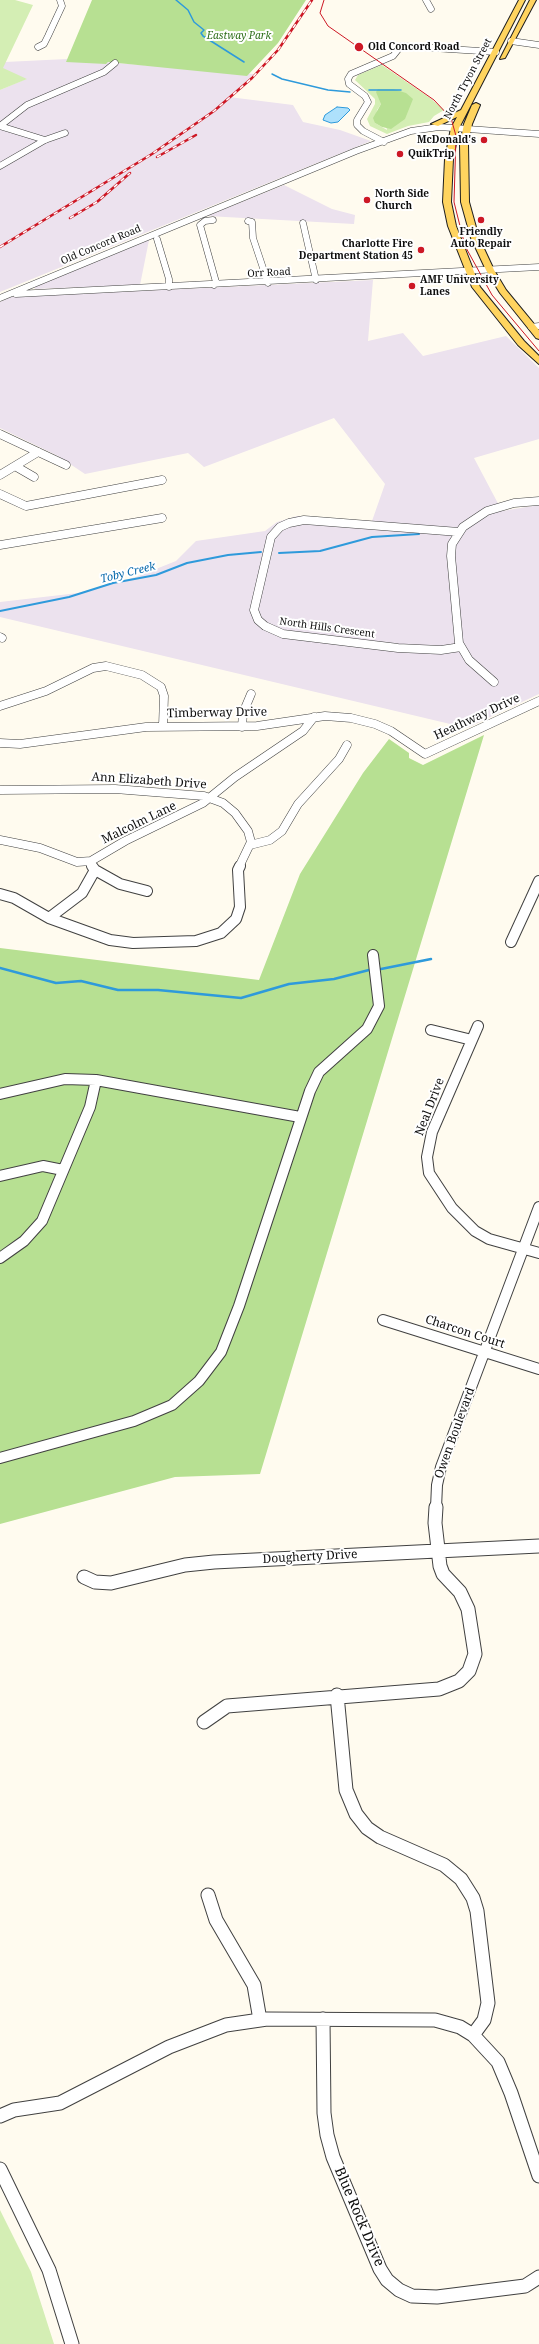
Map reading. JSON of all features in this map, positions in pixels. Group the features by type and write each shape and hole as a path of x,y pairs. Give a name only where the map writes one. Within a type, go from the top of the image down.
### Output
{"main road":[{"name":"North Tryon Street","path":"522,0 456,126 449,159 447,202 452,226 476,287 521,343 539,361"},
{"name":"North Tryon Street","path":"496,68 533,0"},
{"path":"510,24 508,39 512,40"},
{"name":"North Tryon Street","path":"481,97 467,128 464,148 465,202 475,238 490,270 500,288 535,327 539,336"},
{"path":"435,124 465,111"}],"street":[{"path":"38,47 44,44 48,36 62,6 60,0"},
{"path":"426,0 431,9"},
{"path":"512,40 539,45"},
{"path":"384,140 363,126 360,118 368,101 350,85 348,77 394,55 401,46 496,52"},
{"path":"0,126 27,105 106,70 115,63"},
{"name":"Old Concord Road","path":"0,298 366,148 410,128 435,124 539,134"},
{"path":"0,126 45,140"},
{"name":"Old Concord Road","path":"384,140 419,129 456,126"},
{"path":"0,166 45,140 65,133"},
{"path":"213,220 205,221 200,225 216,282 214,285"},
{"path":"248,221 252,222 253,238 268,283"},
{"path":"303,223 316,280"},
{"path":"157,239 169,279 169,287"},
{"name":"Orr Road","path":"0,294 268,283 539,267"},
{"path":"0,434 66,465"},
{"path":"0,442 8,437"},
{"path":"0,475 38,452"},
{"path":"15,466 34,477"},
{"path":"0,494 26,506 162,480"},
{"path":"494,682 469,660 461,647 458,636 451,556 452,544 458,532 473,519 491,510 514,503 539,501"},
{"path":"0,545 162,518"},
{"name":"North Hills Crescent","path":"458,532 320,520 304,520 289,523 275,530 271,537 254,610 258,620 265,626 283,634 398,648 441,650 461,647"},
{"path":"0,706 46,691 93,668 109,666 142,675 161,687 164,696 163,726"},
{"path":"242,727 243,713 251,694"},
{"name":"Heathway Drive","path":"425,754 539,701"},
{"name":"Timberway Drive","path":"0,743 20,744 117,729 163,726 242,727 314,717 351,718 375,724 391,731 425,754"},
{"name":"Malcolm Lane","path":"88,862 142,832 181,815 303,731 314,717"},
{"path":"0,894 14,898 49,918 99,937 125,942 184,942 213,937 231,925 238,914 240,907 238,870 250,845 270,840 282,831 298,804 339,759 348,745"},
{"name":"Ann Elizabeth Drive","path":"0,790 115,789 209,797 227,806 239,818 251,837 250,845"},
{"path":"0,840 40,848 77,862 88,862 95,870 129,888 147,891"},
{"path":"49,918 82,893 95,870"},
{"path":"511,942 539,881"},
{"path":"0,1458 134,1421 172,1405 199,1380 221,1352 239,1306 300,1117 319,1072 367,1029 379,1006 373,954"},
{"name":"Neal Drive","path":"478,1026 432,1132 427,1157 429,1173 440,1192 452,1208 475,1231 489,1239 523,1250 539,1253"},
{"path":"431,1030 472,1040"},
{"path":"0,1094 65,1079 96,1080 300,1117"},
{"path":"0,1258 24,1241 42,1221 90,1108 96,1080"},
{"path":"0,1176 43,1166 63,1170"},
{"name":"Owen Boulevard","path":"204,1722 212,1714 227,1706 247,1703 337,1695 439,1689 459,1681 469,1671 474,1654 470,1615 464,1598 441,1570 435,1510 437,1485 441,1467 539,1207"},
{"name":"Charcon Court","path":"383,1320 539,1369"},
{"name":"Dougherty Drive","path":"84,1577 95,1582 112,1583 185,1565 214,1562 539,1546"},
{"path":"337,1695 346,1790 356,1814 368,1828 380,1837 444,1865 461,1880 473,1898 477,1911 488,2003 484,2020 473,2035"},
{"path":"208,1894 216,1920 254,1985 260,2020"},
{"path":"0,2116 14,2110 60,2103 169,2047 198,2034 226,2025 260,2020 322,2018 435,2020 460,2027 473,2035 487,2048 503,2070 539,2176"},
{"name":"Blue Rock Drive","path":"322,2018 324,2113 327,2135 336,2164 380,2269 387,2280 399,2290 412,2296 437,2297 525,2286 539,2277"},
{"path":"0,2169 49,2270 72,2344"}],"shaded area":[{"path":"67,59 254,74 229,97 293,105 303,122 340,130 371,141 0,292 0,90 26,79 2,69 5,62"},
{"path":"284,185 332,209 355,215 354,224 207,216"},
{"path":"149,240 140,285 35,289 35,287"},
{"path":"373,280 368,341 403,333 423,356 506,336 539,368 539,439 474,458 502,511 539,505 539,694 467,728 0,617 0,602 78,593 136,577 176,561 196,541 265,531 277,522 297,516 372,521 385,484 334,418 204,467 188,453 85,474 58,456 0,428 0,302 11,297"}],"green space":[{"path":"0,0 15,0 33,5 3,68 27,79 0,90"},
{"name":"Eastway Park","path":"92,0 306,0 278,43 247,76 108,62 106,64 66,62"},
{"path":"382,65 430,98 444,110 434,116 429,122 408,126 387,134 370,126 367,119 375,104 375,99 355,80 358,75","holes":["380,99 387,130 375,123 377,110 381,104"]},
{"path":"378,89 393,89 406,93 413,99 405,119 391,129 382,127 375,123 373,118 381,104 376,92"},
{"path":"484,735 260,1474 175,1477 0,1524 0,948 259,980 300,874 363,773 389,739 409,753 409,758 423,765"},
{"path":"0,2210 31,2272 54,2344 0,2344"}],"water":[{"path":"337,107 348,108 350,110 338,122 331,123 323,120 325,115"}],"waterway":[{"path":"176,0 188,10 194,22 204,30 201,33 203,36 244,62"},
{"path":"272,74 282,79 328,90 350,92"},
{"path":"369,90 401,90"},
{"name":"Toby Creek","path":"279,553 320,551 372,537 419,534"},
{"name":"Toby Creek","path":"0,611 69,597 113,583 156,575 187,563 228,555 261,552"},
{"path":"381,969 431,959"},
{"path":"0,968 56,983 81,981 118,990 158,990 241,998 289,984 334,979 369,970"}],"tram line":[{"path":"324,0 320,13 328,26 434,100 451,118 456,136 454,202 465,246 492,295 539,351"}],"railway":[{"path":"0,247 152,154 214,111 252,78 278,50 312,0"},
{"path":"157,157 196,135"},
{"path":"70,218 97,202 130,173"}],"place":[{"name":"Old Concord Road","path":"359,47"},
{"name":"McDonald's","path":"484,140"},
{"name":"QuikTrip","path":"400,154"},
{"name":"North Side Church","path":"367,200"},
{"name":"Friendly Auto Repair","path":"481,220"},
{"name":"Charlotte Fire Department Station 45","path":"421,250"},
{"name":"AMF University Lanes","path":"412,286"}]}
